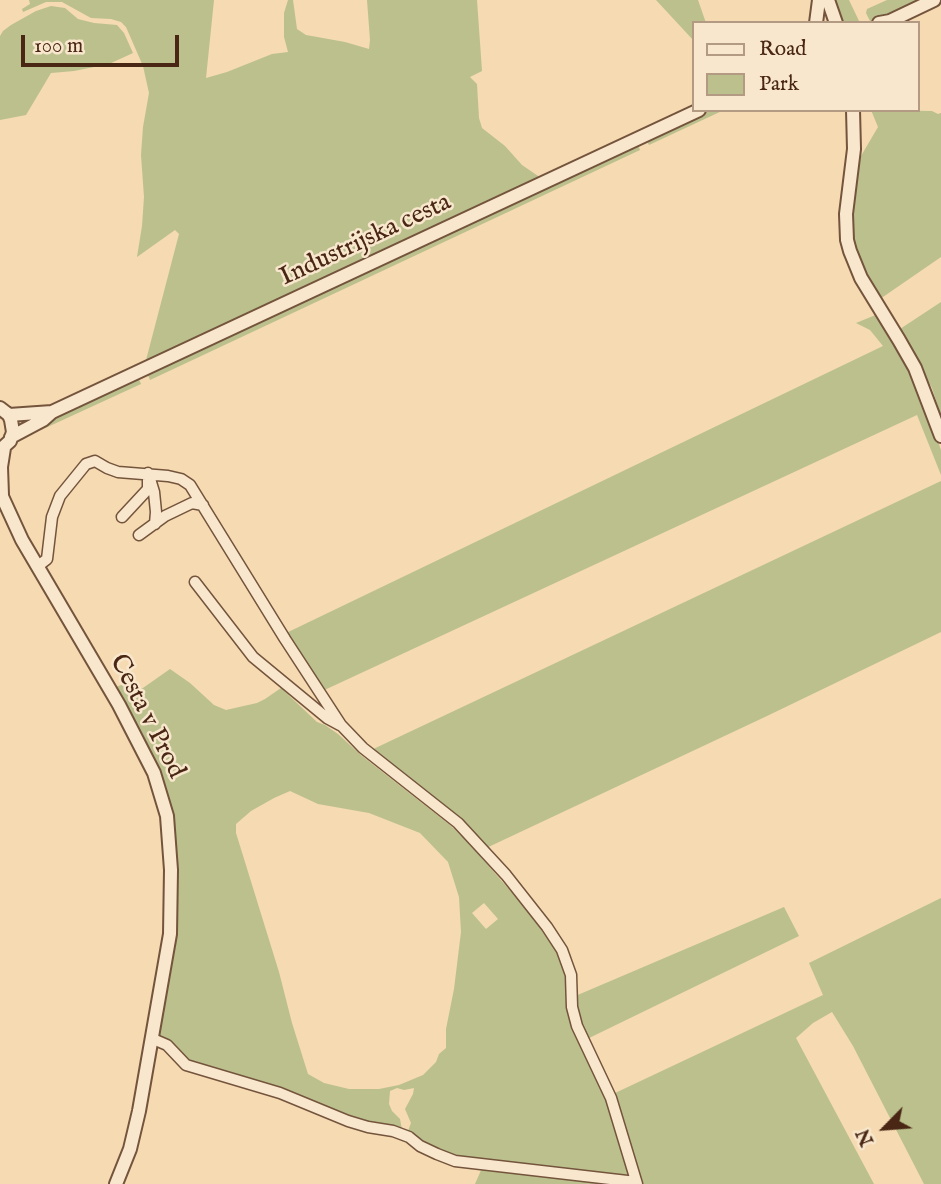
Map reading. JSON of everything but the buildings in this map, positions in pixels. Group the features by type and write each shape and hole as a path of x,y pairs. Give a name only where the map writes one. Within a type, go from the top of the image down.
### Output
{"street":[{"path":"816,21 819,0"},
{"path":"828,0 835,21"},
{"path":"888,21 933,0"},
{"name":"Industrijska cesta","path":"5,445 52,412 695,112"},
{"path":"853,112 853,149 846,214 847,240 861,278 920,380 941,436"},
{"name":"Industrijska cesta","path":"4,412 52,412"},
{"name":"Cesta v Prod","path":"4,412 13,426 5,445 1,467 1,493 15,527 143,751 154,773 167,816 172,870 170,934 153,1039 133,1137 116,1184"},
{"path":"38,566 47,559 52,517 60,496 86,464 94,461 118,472 148,473 181,479 190,485 246,578 341,725 363,748 458,823 506,875 562,950 570,975 576,1026 611,1098 637,1183 593,1175 455,1161 393,1131 348,1121 281,1093 186,1065 167,1045 153,1039"},
{"path":"122,517 148,489 148,473"},
{"path":"148,473 154,492 155,524"},
{"path":"139,535 165,516 192,503 203,505"},
{"path":"195,582 253,657 327,718 341,725"}],"green space":[{"path":"29,0 214,0 206,78 272,54 288,52 284,37 284,13 288,0 293,0 297,29 306,35 369,49 367,0 477,0 482,71 470,77 477,84 482,128 505,146 522,165 541,178 145,364 179,234 175,230 137,257 144,197 141,155 143,127 149,93 143,66 126,27 121,22 91,18 62,2 46,2 23,12 22,9 30,4"},
{"path":"656,0 698,0 705,21 692,21 692,39"},
{"path":"832,0 849,0 859,21 844,21"},
{"path":"887,0 920,0 870,21 867,9"},
{"path":"51,6 65,8 78,19 117,25 124,33 133,53 109,64 51,73 26,115 0,120 0,36 11,25"},
{"path":"708,112 720,112 649,145 647,141"},
{"path":"872,112 941,113 941,257 880,299 860,266 851,230 852,200 861,156 878,127"},
{"path":"638,145 640,150 150,380 148,375"},
{"path":"941,302 941,416 932,388 900,329"},
{"path":"878,314 902,354 925,405 941,450 941,475 917,415 318,693 282,635 883,346 870,330 856,323"},
{"path":"139,379 141,384 39,429 50,420"},
{"path":"941,481 941,632 767,716 482,850 461,828 367,752"},
{"path":"170,669 214,705 226,710 257,703 281,688 317,722 338,734 466,840 527,910 558,953 572,1016 603,1083 629,1173 623,1177 456,1158 413,1137 408,1131 411,1123 405,1109 414,1088 397,1088 390,1091 389,1104 400,1119 402,1130 374,1126 195,1069 159,1036 169,982 175,924 172,821 113,688 124,684 133,695","holes":["290,791 318,804 369,813 420,833 448,862 459,897 461,932 446,1029 446,1048 423,1075 399,1085 379,1089 349,1089 324,1083 308,1074 236,833 236,824 251,811","484,903 498,919 486,929 472,913"]},
{"path":"941,898 941,1184 924,1184 853,1046 832,1012 813,1023 796,1038 874,1184 643,1184 637,1173 613,1094 823,995 809,963"},
{"path":"784,907 799,936 585,1040 573,997"},
{"path":"482,1168 615,1184 475,1184"}]}
